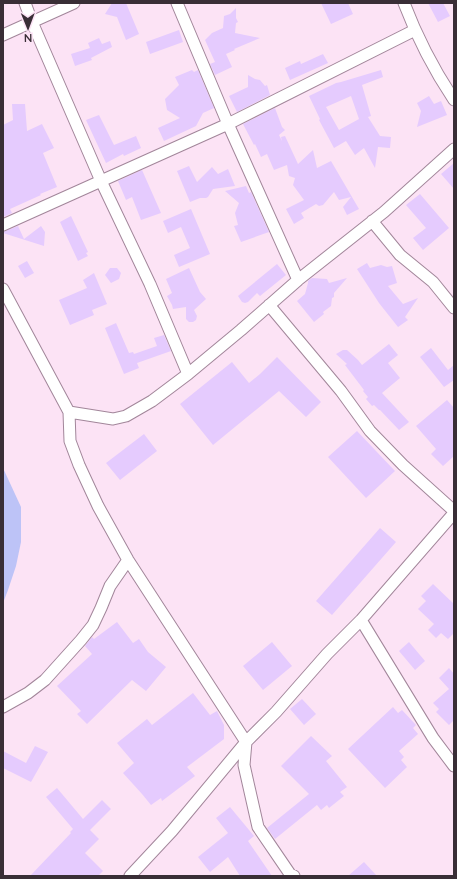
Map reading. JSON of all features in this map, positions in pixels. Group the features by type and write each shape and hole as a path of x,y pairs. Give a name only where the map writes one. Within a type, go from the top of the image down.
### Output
{"street":[{"path":"25,3 101,181 150,284 188,374"},
{"path":"3,35 74,3"},
{"path":"178,3 228,124 298,280"},
{"path":"404,3 415,30 454,100"},
{"path":"3,225 228,124 415,30"},
{"path":"69,412 113,419 126,416 152,402 188,374 298,280 384,212 454,149"},
{"path":"372,221 400,255 433,282 454,308"},
{"path":"3,289 69,412 70,441 79,466 98,506 128,560 246,742 244,765 258,827 290,874 294,876"},
{"path":"130,876 172,831 246,742 276,712 327,654 362,620 454,512 403,465 370,431 341,391 269,305"},
{"path":"3,707 28,693 45,680 81,640 93,625 110,586 128,560"},
{"path":"362,620 433,738 454,766"}],"water":[{"path":"3,468 21,507 21,542 16,566 3,603"}],"building":[{"path":"112,3 126,3 139,34 126,40 117,17 105,14"},
{"path":"321,3 348,3 353,14 331,24"},
{"path":"428,3 443,3 450,16 438,22"},
{"path":"236,8 236,18 238,22 236,23 235,33 260,38 226,54 232,67 215,75 210,64 215,62 205,40 212,33 223,28 224,16 230,14"},
{"path":"179,30 183,42 150,54 146,42"},
{"path":"99,38 102,44 110,41 112,47 91,58 92,60 75,66 71,54 90,48 88,43"},
{"path":"323,54 328,63 290,80 285,68 300,61 301,64"},
{"path":"192,70 194,72 198,70 214,108 203,113 196,126 164,141 158,128 180,118 167,110 165,99 179,85 175,77"},
{"path":"381,70 383,77 362,85 371,116 368,117 380,136 391,137 390,148 378,147 375,168 364,148 355,155 346,141 334,148 319,120 320,119 309,96 341,82","holes":["351,96 359,119 339,130 326,107"]},
{"path":"248,75 260,80 265,86 267,85 270,95 237,112 229,96 248,87"},
{"path":"429,96 434,104 441,101 447,115 417,127 421,111 417,103"},
{"path":"12,104 25,104 27,131 42,124 54,148 43,153 57,187 10,209 12,213 3,217 3,125 13,120"},
{"path":"275,108 282,127 285,130 279,135 282,141 281,137 285,136 298,164 313,150 317,168 331,161 359,209 347,215 343,207 351,197 339,200 334,192 323,205 319,206 316,204 301,213 304,218 294,224 286,209 304,200 293,185 295,178 289,176 287,165 274,170 267,154 261,157 243,124"},
{"path":"99,115 114,145 136,136 141,148 124,156 123,154 106,163 86,120"},
{"path":"454,163 454,189 441,174"},
{"path":"189,166 197,182 212,167 218,174 228,169 235,186 213,189 208,197 190,202 177,171"},
{"path":"142,170 161,213 141,220 132,197 126,200 118,181"},
{"path":"246,186 249,193 251,192 269,232 241,242 234,226 238,225 235,213 239,203 225,191"},
{"path":"420,194 449,228 423,250 413,238 426,228 406,205"},
{"path":"191,209 210,254 179,267 174,255 190,248 181,227 168,233 163,221"},
{"path":"71,216 88,252 86,253 88,256 78,261 60,222"},
{"path":"18,226 24,239 41,226 45,232 44,246 3,233"},
{"path":"27,261 34,273 25,278 18,266"},
{"path":"367,263 370,268 381,265 387,267 392,266 397,283 388,286 403,304 418,298 405,317 408,320 398,327 379,303 357,269"},
{"path":"277,264 286,275 260,296 257,293 248,302 242,302 238,296"},
{"path":"110,268 117,268 121,273 119,279 111,283 105,275"},
{"path":"189,268 200,292 206,299 194,310 197,316 196,320 193,322 189,322 186,319 186,307 173,309 167,296 172,293 166,279"},
{"path":"94,273 107,304 92,310 94,315 70,325 59,300 87,288 83,280"},
{"path":"312,278 327,279 329,283 347,278 334,293 331,306 314,322 297,301 305,294 308,281"},
{"path":"116,323 129,353 133,352 134,354 157,346 154,338 164,335 171,351 137,363 139,368 124,374 105,328"},
{"path":"389,344 398,355 388,363 400,378 382,393 409,422 399,430 380,410 374,405 372,406 366,399 368,397 345,365 347,364 336,354 343,350 347,350 362,365"},
{"path":"431,348 448,370 454,365 454,380 444,387 420,357"},
{"path":"277,357 321,402 306,417 279,391 213,445 180,404 232,362 249,383"},
{"path":"447,400 454,408 454,456 443,466 431,454 436,449 416,426"},
{"path":"357,431 395,471 366,498 328,457"},
{"path":"144,434 157,451 120,480 106,463"},
{"path":"380,528 396,542 332,615 316,601"},
{"path":"433,584 454,604 454,633 448,639 441,633 436,638 428,630 434,624 418,609 426,601 421,596"},
{"path":"117,622 133,643 139,639 148,652 166,667 146,691 132,680 87,724 77,714 81,711 57,686 92,654 85,646 92,637 94,639"},
{"path":"272,642 292,666 263,690 243,666"},
{"path":"409,642 425,661 415,670 399,651"},
{"path":"449,668 454,674 454,720 449,725 436,712 439,709 433,703 449,689 439,678"},
{"path":"193,693 210,715 217,711 224,725 224,739 187,767 195,776 162,801 161,798 151,805 123,773 134,763 117,743 147,719 152,725"},
{"path":"302,699 316,714 304,725 290,709"},
{"path":"393,707 398,713 402,710 416,725 413,728 418,734 399,751 404,757 401,760 407,767 385,788 348,749"},
{"path":"311,736 332,756 326,761 347,787 340,792 344,796 329,808 327,805 321,810 317,805 275,839 267,828 309,794 281,766"},
{"path":"35,746 48,752 31,782 3,768 3,751 26,763"},
{"path":"57,788 83,819 102,800 111,809 90,830 99,839 85,853 103,871 98,876 30,876 71,833 70,832 73,829 46,797"},
{"path":"230,807 254,836 248,841 272,876 240,876 228,857 210,872 198,857 228,833 216,818"},
{"path":"364,862 377,876 348,876"}]}
